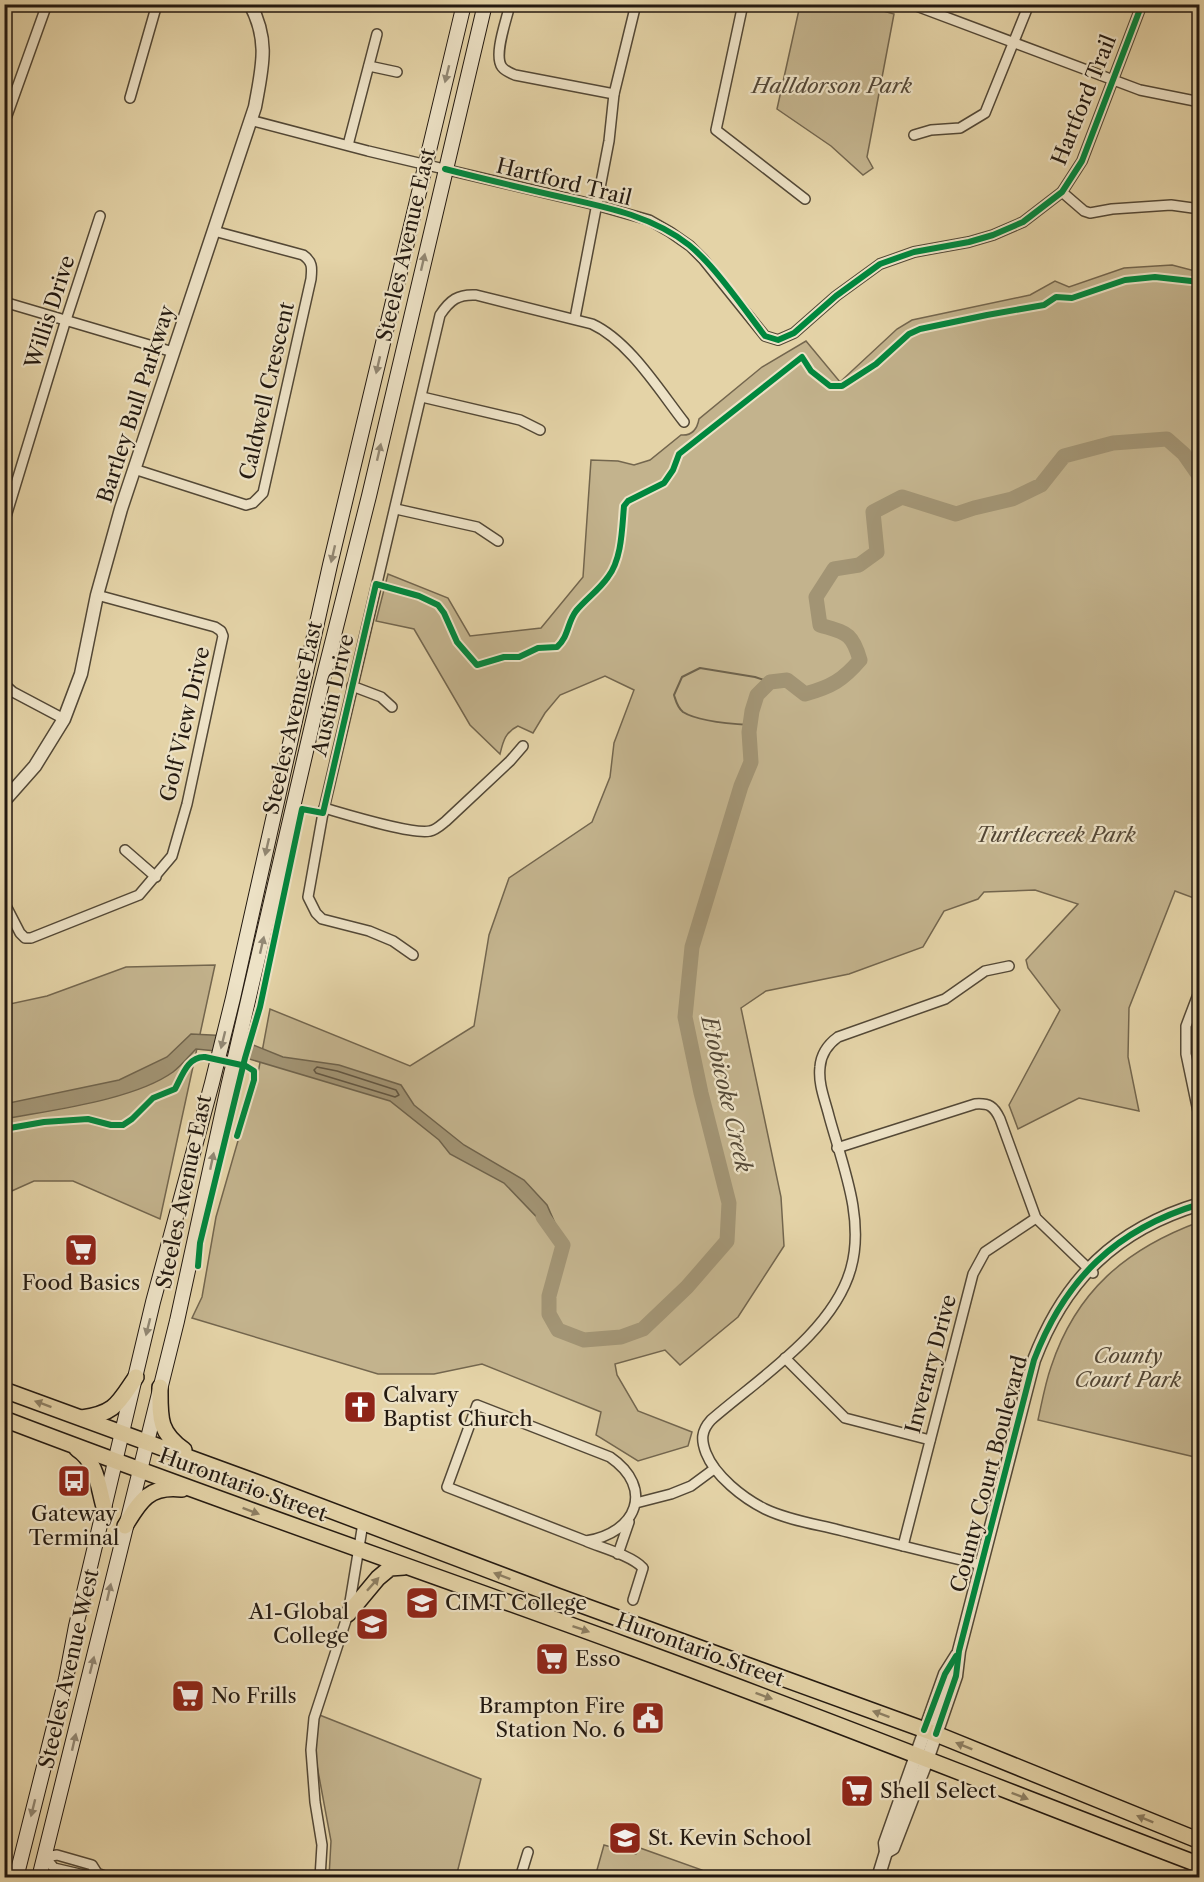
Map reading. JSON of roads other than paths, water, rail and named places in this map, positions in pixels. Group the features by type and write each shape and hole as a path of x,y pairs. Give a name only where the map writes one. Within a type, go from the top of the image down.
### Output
{"main road":[{"name":"Steeles Avenue East","path":"116,1460 135,1377 233,998 330,565 464,4"},
{"name":"Steeles Avenue East","path":"140,1469 177,1320 228,1087 317,703 369,496 485,4"},
{"path":"82,1418 109,1412 116,1406 135,1377"},
{"path":"160,1387 162,1425 166,1434 171,1441 202,1462"},
{"name":"Hurontario Street","path":"4,1390 930,1732 1198,1840"},
{"name":"Hurontario Street","path":"4,1419 635,1648 828,1720 1195,1863"},
{"path":"70,1444 82,1452 94,1470 100,1485 104,1507"},
{"name":"Steeles Avenue West","path":"16,1878 116,1460"},
{"name":"Steeles Avenue West","path":"39,1878 140,1469"},
{"path":"125,1526 137,1505 154,1490 172,1487 196,1490"},
{"path":"348,1614 378,1578 390,1568 407,1567"},
{"path":"67,1670 79,1688 82,1706"},
{"path":"1195,1863 1198,1840"},
{"path":"22,1852 45,1857"}],"street":[{"path":"4,124 47,4"},
{"path":"130,98 157,4"},
{"name":"Bartley Bull Parkway","path":"4,801 35,766 64,719 81,674 97,595 135,469 255,107 264,55 257,17 250,4"},
{"path":"510,4 499,51 500,61 508,72 523,77 614,94"},
{"path":"575,318 609,141 614,94 636,4"},
{"path":"743,4 716,130 805,199"},
{"path":"914,135 931,130 960,128 982,117 989,108 1029,4"},
{"name":"Hartford Trail","path":"250,120 649,220 690,246 765,336 778,340 794,333 837,296 880,264 914,252 993,235 1023,222 1062,192 1082,161 1142,4"},
{"path":"914,5 1112,81 1150,93 1200,102"},
{"path":"348,145 377,34"},
{"path":"369,66 397,72"},
{"path":"1062,192 1084,211 1090,213 1112,209 1171,205 1200,209"},
{"name":"Willis Drive","path":"4,523 100,216"},
{"name":"Caldwell Crescent","path":"135,469 246,505 253,503 263,493 311,279 312,265 303,255 214,231"},
{"name":"Austin Drive","path":"413,955 393,941 369,931 322,919 311,907 308,897 324,808 440,315 447,305 458,297 476,295 575,318 600,327 620,343 684,423"},
{"path":"4,302 173,352"},
{"path":"422,397 520,420 540,430"},
{"path":"396,509 477,526 498,541"},
{"name":"Golf View Drive","path":"4,902 20,933 25,938 31,938 139,895 172,856 187,804 223,636 221,631 215,627 97,595"},
{"path":"4,684 13,692 64,719"},
{"path":"352,686 381,697 392,706"},
{"path":"324,808 410,830 436,829 510,761 523,746"},
{"path":"125,850 156,877"},
{"path":"982,1566 766,1510 740,1492 714,1469 702,1437 705,1426 785,1358 823,1320 842,1290 851,1268 855,1221 820,1083 822,1057 828,1044 837,1037 945,999 984,971 1010,966"},
{"path":"1200,989 1186,1026 1186,1054 1200,1121"},
{"path":"837,1148 975,1104 991,1105 1000,1119 1036,1218 1090,1270"},
{"name":"County Court Boulevard","path":"878,1878 886,1852 885,1844 930,1732 956,1676 959,1651 1034,1360 1045,1330 1060,1305 1090,1270 1116,1245 1137,1230 1179,1210 1200,1204"},
{"name":"Inverary Drive","path":"903,1546 973,1274 985,1252 1036,1218"},
{"path":"785,1358 845,1418 930,1440"},
{"path":"586,1541 616,1531 626,1524 631,1514 636,1503 628,1474 622,1465 610,1457 477,1405 447,1487 639,1564 642,1568 633,1600"},
{"path":"636,1503 691,1486 714,1469"},
{"path":"618,1554 631,1514"},
{"path":"320,1878 322,1845 315,1802 311,1750 314,1718 348,1614 363,1523"},
{"path":"520,1878 528,1852"},
{"path":"45,1857 57,1854 92,1865 98,1873 110,1878"}],"water":[{"path":"191,1034 231,1036 283,1057 339,1065 401,1085 414,1105 464,1145 524,1180 547,1205 558,1230 552,1233 504,1183 450,1154 439,1140 390,1101 226,1052 196,1049 173,1072 137,1090 92,1103 5,1119 4,1104 119,1080 167,1057"}],"waterway":[{"name":"Etobicoke Creek","path":"543,1217 563,1245 549,1296 549,1314 558,1330 584,1340 621,1337 643,1329 687,1287 727,1241 729,1203 701,1093 685,1017 692,947 741,786 751,762 749,732 757,695 770,682 787,680 805,694 814,691 842,678 860,660 854,644 847,635 820,625 816,597 834,569 859,565 877,552 873,512 902,497 956,514 1012,499 1041,485 1064,456 1113,443 1167,439 1184,454 1200,477"},
{"path":"750,725 706,720 683,712 674,695 682,677 700,668 755,677 770,682"}],"place":[{"name":"Food Basics","path":"81,1250"},
{"name":"Calvary Baptist Church","path":"360,1407"},
{"name":"Gateway Terminal","path":"74,1481"},
{"name":"CIMT College","path":"422,1603"},
{"name":"A1-Global College","path":"372,1624"},
{"name":"Esso","path":"552,1659"},
{"name":"No Frills","path":"188,1696"},
{"name":"Brampton Fire Station No. 6","path":"648,1718"},
{"name":"Shell Select","path":"857,1791"},
{"name":"St. Kevin School","path":"625,1838"}],"park label":[{"name":"Halldorson Park","path":"832,86"},
{"name":"Turtlecreek Park","path":"1056,835"},
{"name":"County Court Park","path":"1128,1368"}]}
